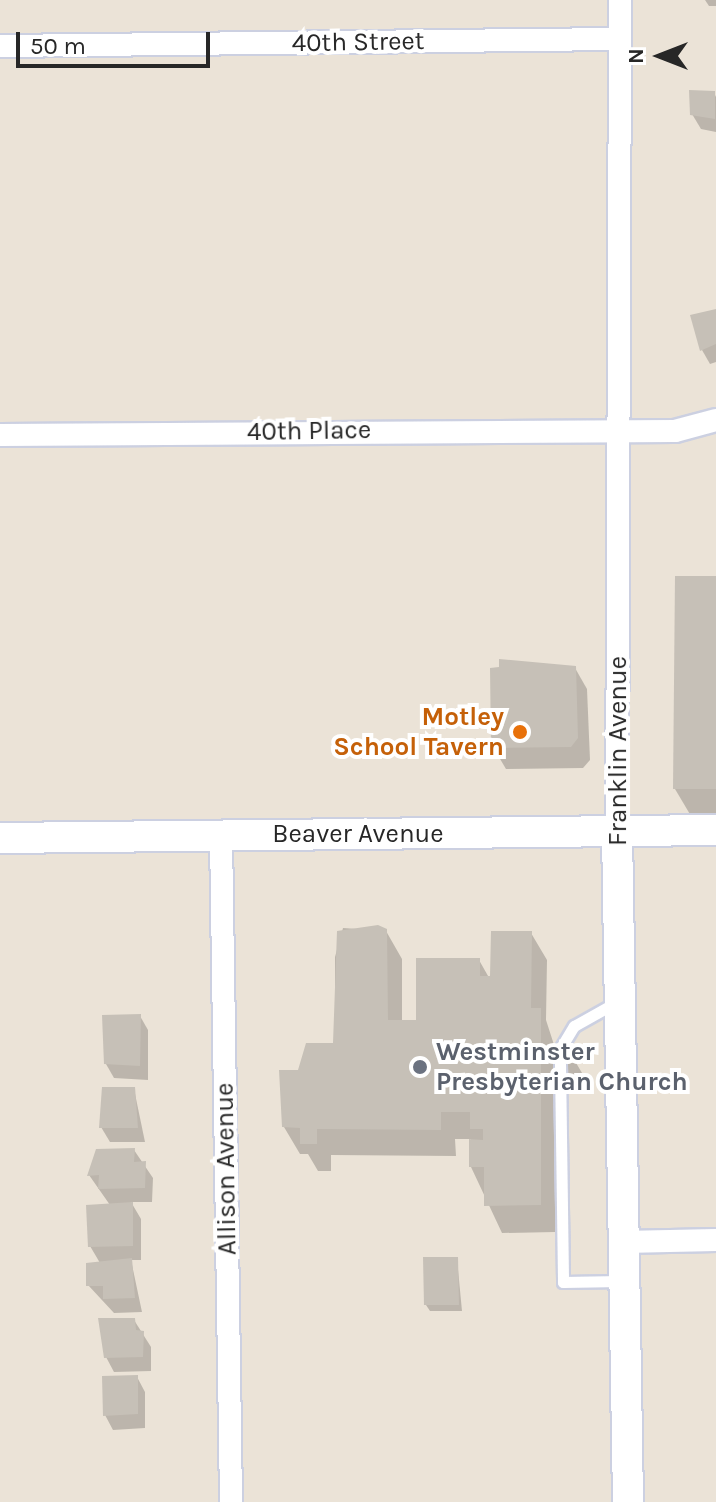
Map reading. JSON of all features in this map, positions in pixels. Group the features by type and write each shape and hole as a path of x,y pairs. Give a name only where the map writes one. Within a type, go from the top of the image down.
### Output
{"main road":[{"name":"Beaver Avenue","path":"0,838 716,830"},
{"name":"Franklin Avenue","path":"617,831 628,1502"}],"street":[{"name":"Franklin Avenue","path":"617,831 620,0"},
{"name":"40th Street","path":"0,46 620,39"},
{"name":"40th Place","path":"0,435 619,427 675,431 716,420"},
{"name":"Allison Avenue","path":"221,835 231,1502"},
{"path":"623,1242 716,1240"}],"lane":[{"path":"560,1049 574,1026 619,1001"},
{"path":"560,1064 563,1282 623,1281"}],"building":[{"path":"689,90 715,91 715,119 690,115"},
{"path":"716,309 716,344 700,351 690,315"},
{"path":"675,576 716,576 716,789 673,789"},
{"path":"499,659 576,666 578,738 571,747 491,748 490,668 499,667"},
{"name":"Westminster Presbyterian Church","path":"378,925 387,929 388,1020 416,1020 416,958 480,958 480,976 490,976 491,931 532,931 531,1008 541,1008 541,1050 570,1049 571,1064 541,1064 541,1205 484,1206 484,1167 469,1167 469,1139 483,1140 483,1129 470,1129 470,1112 441,1112 441,1130 317,1129 317,1144 300,1144 300,1128 282,1127 279,1070 298,1070 306,1043 333,1043 337,931"},
{"path":"141,1014 140,1066 104,1064 102,1015"},
{"path":"102,1087 135,1087 138,1128 99,1128"},
{"path":"135,1148 134,1162 146,1161 145,1188 98,1189 99,1175 87,1176 96,1149"},
{"path":"133,1202 133,1246 88,1247 86,1205"},
{"path":"423,1257 458,1257 459,1305 424,1305"},
{"path":"132,1258 135,1298 103,1299 103,1286 86,1286 86,1263"},
{"path":"98,1318 135,1318 136,1330 144,1331 143,1357 104,1358"},
{"path":"138,1375 138,1414 103,1416 102,1376"}],"place":[{"name":"Motley School Tavern","path":"520,732"},
{"name":"Westminster Presbyterian Church","path":"420,1067"}]}
